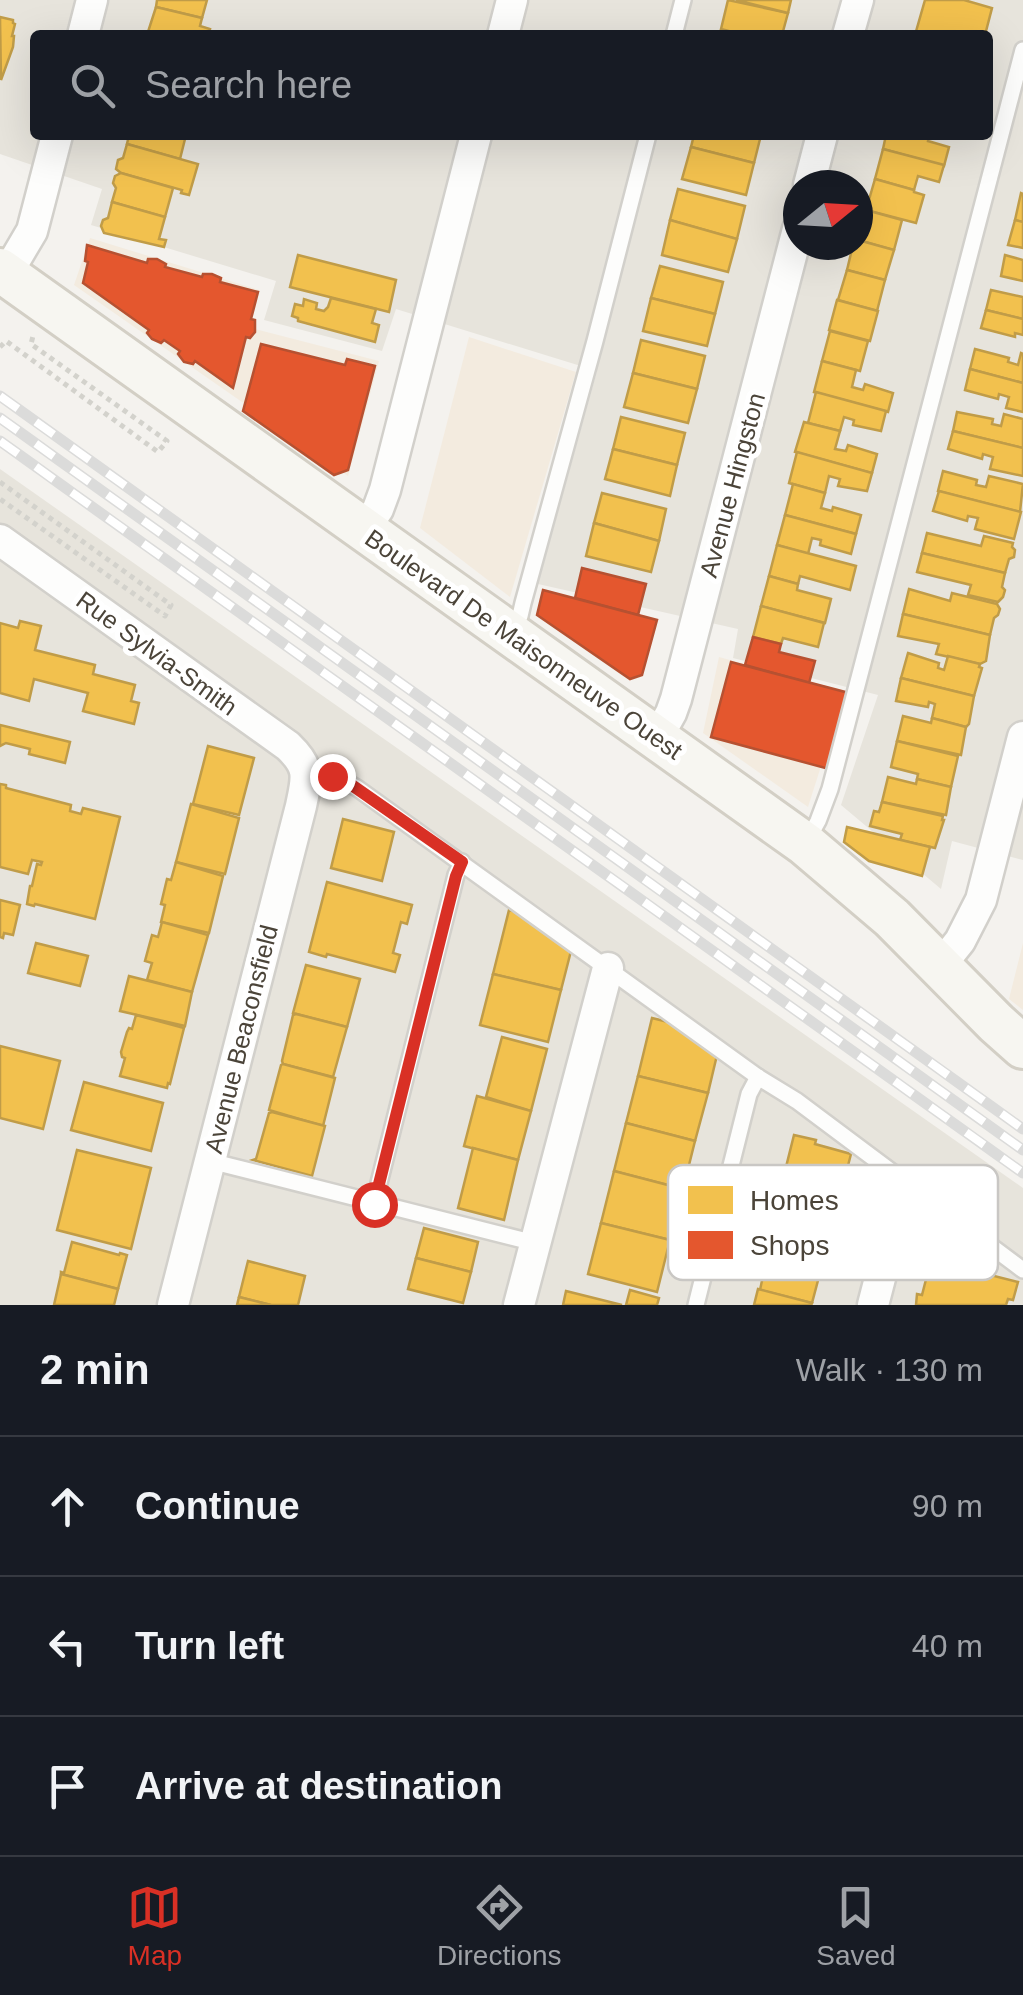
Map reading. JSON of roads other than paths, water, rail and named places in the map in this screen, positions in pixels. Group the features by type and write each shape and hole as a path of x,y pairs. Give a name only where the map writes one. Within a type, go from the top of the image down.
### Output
{"street":[{"path":"84,30 92,0"},
{"path":"504,30 512,0"},
{"path":"849,30 858,0"},
{"path":"3,272 32,231 56,140"},
{"path":"364,530 386,490 475,140"},
{"path":"814,170 821,140"},
{"name":"Avenue Hingston","path":"657,738 672,713 790,260"},
{"name":"Boulevard De Maisonneuve Ouest","path":"3,272 805,844 892,918 1023,1046"},
{"name":"Rue Sylvia-Smith","path":"0,540 288,746 307,772"},
{"path":"940,966 960,941 981,900 1023,737"},
{"name":"Avenue Beaconsfield","path":"173,1305 307,772"},
{"path":"518,1305 608,968"},
{"path":"873,1305 880,1280"}],"lane":[{"path":"675,30 683,0"},
{"path":"805,844 830,790 1023,50"},
{"path":"509,632 524,603 647,140"},
{"path":"307,772 344,780 883,1165"},
{"path":"374,1204 462,862"},
{"path":"731,1165 749,1094 758,1077"},
{"path":"210,1161 535,1243"},
{"path":"998,1251 1023,1270"},
{"path":"696,1305 702,1280"}],"railway":[{"path":"0,396 1023,1129"},
{"path":"0,418 1023,1150"},
{"path":"0,441 1023,1173"}]}
